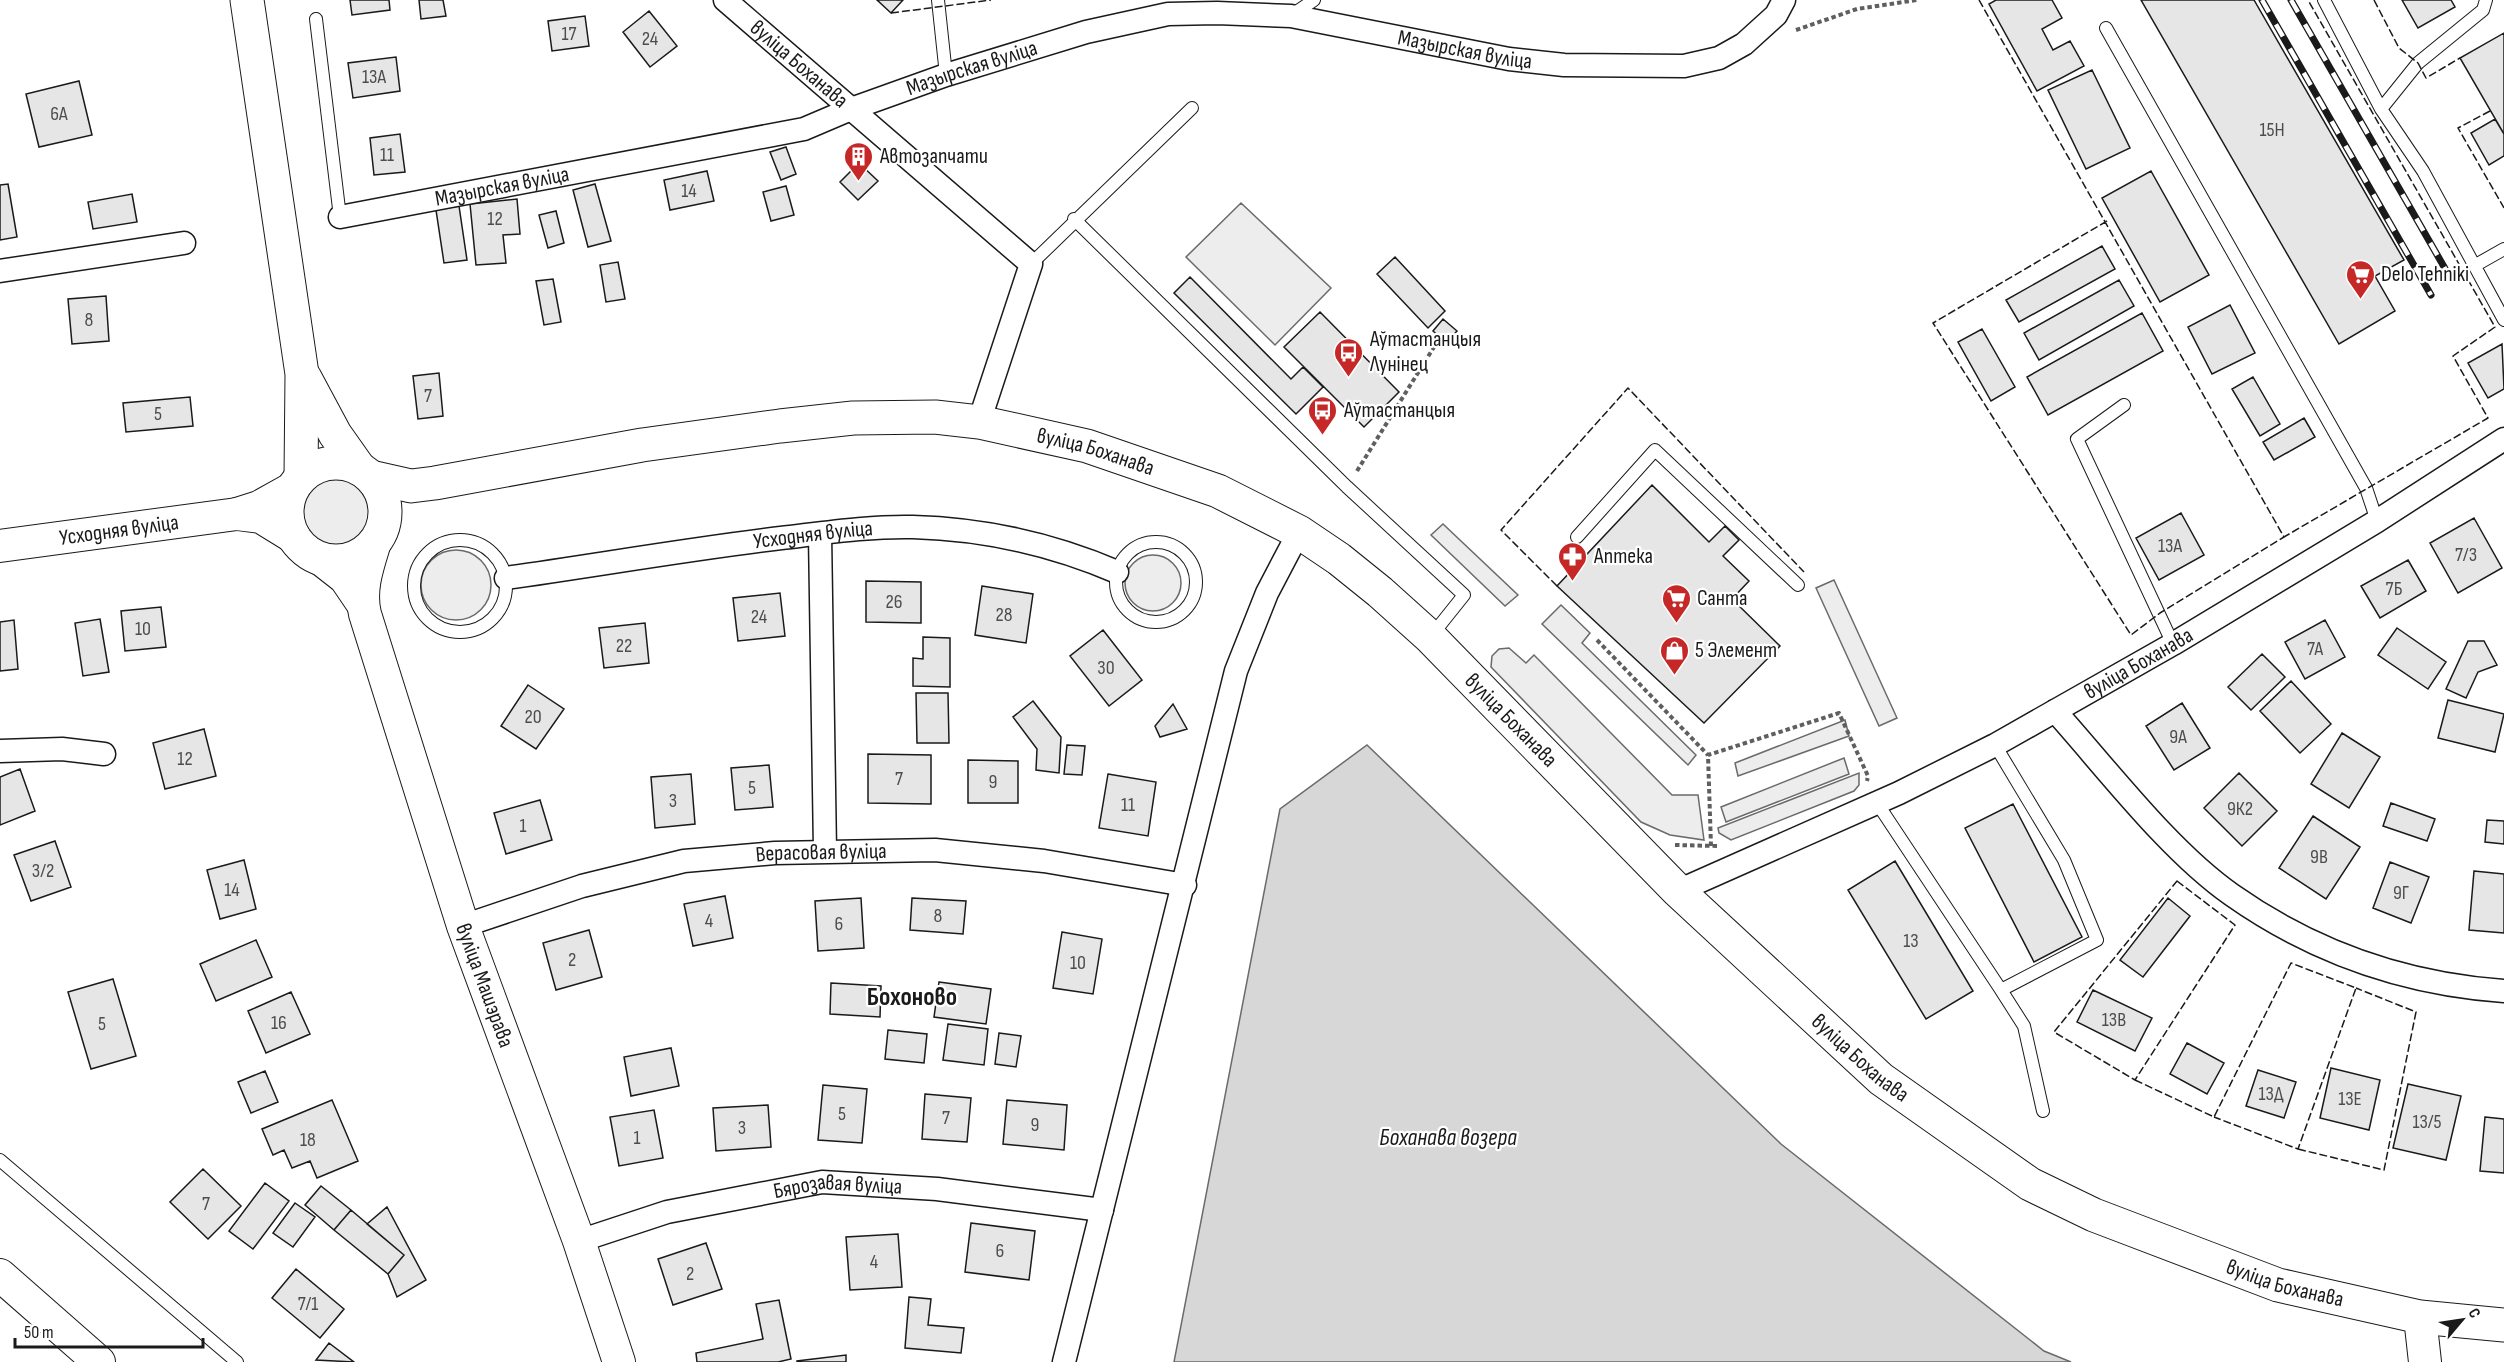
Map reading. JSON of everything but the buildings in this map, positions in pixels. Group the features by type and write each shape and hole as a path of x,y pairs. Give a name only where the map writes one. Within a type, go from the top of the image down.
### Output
{"main road":[{"path":"247,0 302,374 297,483"},
{"path":"302,374 335,434 384,500 386,516 379,536"},
{"path":"435,483 365,552 352,559 322,560 309,553 295,538 287,521 287,503 297,483 310,469 328,463 347,464 411,486 642,445 790,425 854,418 935,417 979,422"},
{"name":"вуліца Боханава","path":"979,422 1087,446 1218,491 1299,532 1339,559 1380,591 1430,638 1678,891 1881,1079 2030,1185 2094,1215 2278,1285 2420,1317 2504,1325"}],"street":[{"name":"вуліца Боханава","path":"725,0 1031,264"},
{"name":"Мазырская вуліца","path":"340,217 804,129 851,109 946,75 1086,32 1168,15 1217,13 1291,16 1509,59 1564,65 1684,66 1719,58 1751,37 1776,15 1784,0"},
{"path":"0,271 184,243"},
{"path":"979,422 1031,264"},
{"name":"вуліца Боханава","path":"2504,439 2377,521 2173,644 2055,711 2173,843 2230,894 2299,936 2348,958 2401,976 2472,989 2504,991"},
{"name":"Усходняя вуліца","path":"0,546 237,514 259,507 297,483"},
{"name":"Усходняя вуліца","path":"237,514 261,517 295,538"},
{"name":"Усходняя вуліца","path":"506,578 709,547 820,534 912,527 972,531 1071,552 1117,572"},
{"path":"1064,1362 1185,885 1236,671 1267,593 1299,532"},
{"path":"820,534 825,851"},
{"name":"вуліца Машэрава","path":"362,603 363,585 379,536"},
{"name":"вуліца Машэрава","path":"322,560 345,579 362,603 463,926 579,1241 619,1362"},
{"path":"1678,891 1872,794 1995,745 2055,711"},
{"path":"0,751 62,749 104,754"},
{"name":"Верасовая вуліца","path":"463,926 582,886 684,861 825,851 935,850 1044,861 1185,885"},
{"name":"Бярозавая вуліца","path":"579,1241 667,1212 822,1182 937,1189 1102,1210"},
{"path":"0,1275 99,1362"},
{"path":"2420,1317 2425,1362"}],"lane":[{"path":"938,0 946,75"},
{"path":"1291,16 1314,0"},
{"path":"2324,0 2381,109 2423,171 2504,320"},
{"path":"2381,109 2418,63 2483,10 2486,0"},
{"name":"Мазырская вуліца","path":"316,18 340,217"},
{"path":"2106,28 2366,488 2377,521"},
{"path":"1031,264 1074,219 1192,108"},
{"path":"1074,219 1347,487 1464,595 1430,638"},
{"path":"2474,266 2504,249"},
{"path":"2124,405 2077,439 2173,644"},
{"path":"1577,537 1655,450 1798,585"},
{"path":"462,540 481,544 494,554 506,578 506,594 499,610 489,622 476,630 460,632 443,629 426,618 414,596 414,580 425,555 445,542 462,540"},
{"path":"1153,541 1162,542 1176,546 1188,556 1195,568 1197,590 1186,611 1176,618 1162,623 1143,621 1128,612 1120,601 1116,585 1117,572 1131,550 1153,541"},
{"path":"1995,745 2064,860 2097,940 2001,990"},
{"path":"1872,794 2024,1026 2043,1111"},
{"path":"0,1160 237,1362"}],"path":[{"path":"1751,37 1796,30 1857,9 1917,0"},
{"path":"1347,487 1434,347"},
{"path":"1597,640 1708,755 1711,846"},
{"path":"1708,755 1839,713 1868,776 1872,794"},
{"path":"1669,843 1680,847 1722,846"}],"shaded area":[{"path":"1241,203 1331,288 1275,345 1186,257"},
{"path":"336,474 357,480 367,490 373,511 367,532 357,542 336,548 315,542 305,532 299,511 305,490 315,480"},
{"path":"1443,524 1518,595 1505,606 1431,535"},
{"path":"456,550 469,553 481,560 488,572 491,585 488,598 481,610 469,617 456,620 443,617 431,610 424,598 421,585 424,572 431,560 443,553"},
{"path":"1153,555 1164,557 1173,563 1179,572 1181,583 1179,594 1173,603 1164,609 1153,611 1142,609 1133,603 1127,594 1125,583 1127,572 1133,563 1142,557"},
{"path":"1834,580 1897,718 1879,726 1816,588"},
{"path":"1561,605 1590,633 1582,643 1696,755 1688,765 1542,624"},
{"path":"1509,648 1526,663 1534,655 1672,795 1698,795 1704,840 1670,835 1641,822 1491,667 1492,656 1499,649"},
{"path":"1845,720 1849,736 1738,776 1735,763"},
{"path":"1844,758 1849,774 1726,822 1721,807"},
{"path":"1859,773 1859,785 1854,791 1731,840 1719,833 1718,828"}],"water":[{"name":"Боханава возера","path":"1367,745 1781,1144 2044,1351 2071,1362 1174,1362 1280,809"}],"railway":[{"path":"2262,0 2431,295"},
{"path":"2291,0 2451,279"}],"fence":[{"path":"891,13 991,0"},
{"path":"1979,0 2284,537 2488,418 2453,356 2495,327 2308,0"},
{"path":"2374,0 2399,48 2418,63 2426,78 2460,58"},
{"path":"2490,111 2458,128 2504,208"},
{"path":"2107,221 1933,323 2131,635 2160,613 2284,537"},
{"path":"1557,586 1501,530 1628,388 1804,572"},
{"path":"2177,881 2235,925 2135,1080 2054,1032 2177,881"},
{"path":"2135,1080 2214,1117 2291,963 2356,988 2298,1149 2214,1117"},
{"path":"2298,1149 2384,1170 2416,1012 2356,988"}],"place":[{"name":"Автозапчати","path":"859,182"},
{"name":"Delo Tehniki","path":"2360,300"},
{"name":"Аўтастанцыя Лунінец","path":"1349,378"},
{"name":"Аўтастанцыя","path":"1323,436"},
{"name":"Аптека","path":"1573,582"},
{"name":"Санта","path":"1676,624"},
{"name":"5 Элемент","path":"1674,676"}],"district":[{"name":"Бохоново","path":"912,997"}]}
